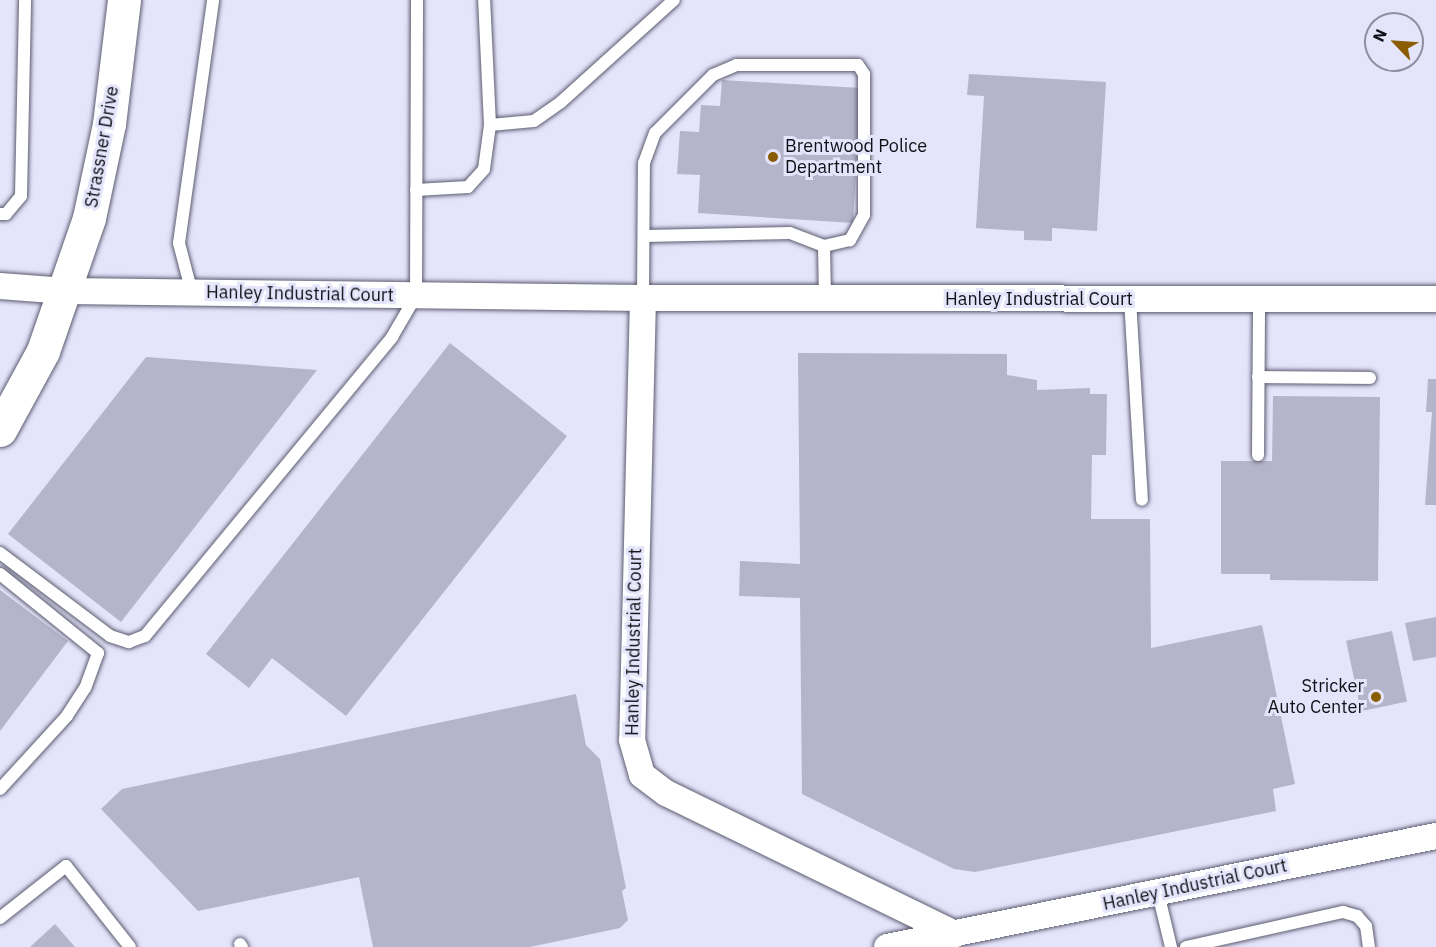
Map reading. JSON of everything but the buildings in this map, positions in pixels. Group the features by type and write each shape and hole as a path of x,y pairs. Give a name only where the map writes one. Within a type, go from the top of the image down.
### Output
{"street":[{"name":"Strassner Drive","path":"66,291 89,218 109,124 124,0"},
{"name":"Hanley Industrial Court","path":"0,286 66,291 416,296 1436,299"},
{"path":"0,430 43,351 66,291"},
{"name":"Hanley Industrial Court","path":"643,298 632,740 642,775 666,793 955,934"},
{"name":"Hanley Industrial Court","path":"887,947 1436,836"}],"lane":[{"path":"0,214 6,214 21,196 25,0"},
{"path":"192,293 179,243 213,0"},
{"path":"0,553 110,636 129,642 145,636 392,337 416,296 417,0"},
{"path":"416,190 468,187 484,170 490,125 484,0"},
{"path":"490,125 534,121 561,102 674,0"},
{"path":"643,298 644,163 649,143 661,127 713,75 736,65 862,67 864,215 850,240 824,246 790,232 644,236"},
{"path":"824,246 825,298"},
{"path":"1130,299 1142,500"},
{"path":"1258,455 1259,299"},
{"path":"1258,377 1370,378"},
{"path":"0,574 98,653 85,688 67,717 0,789"},
{"path":"0,918 66,866 130,947"},
{"path":"1158,893 1171,947"},
{"path":"1186,947 1343,912 1357,916 1366,926 1369,947"}],"place":[{"name":"Brentwood Police Department","path":"773,157"},
{"name":"Stricker Auto Center","path":"1376,697"}]}
